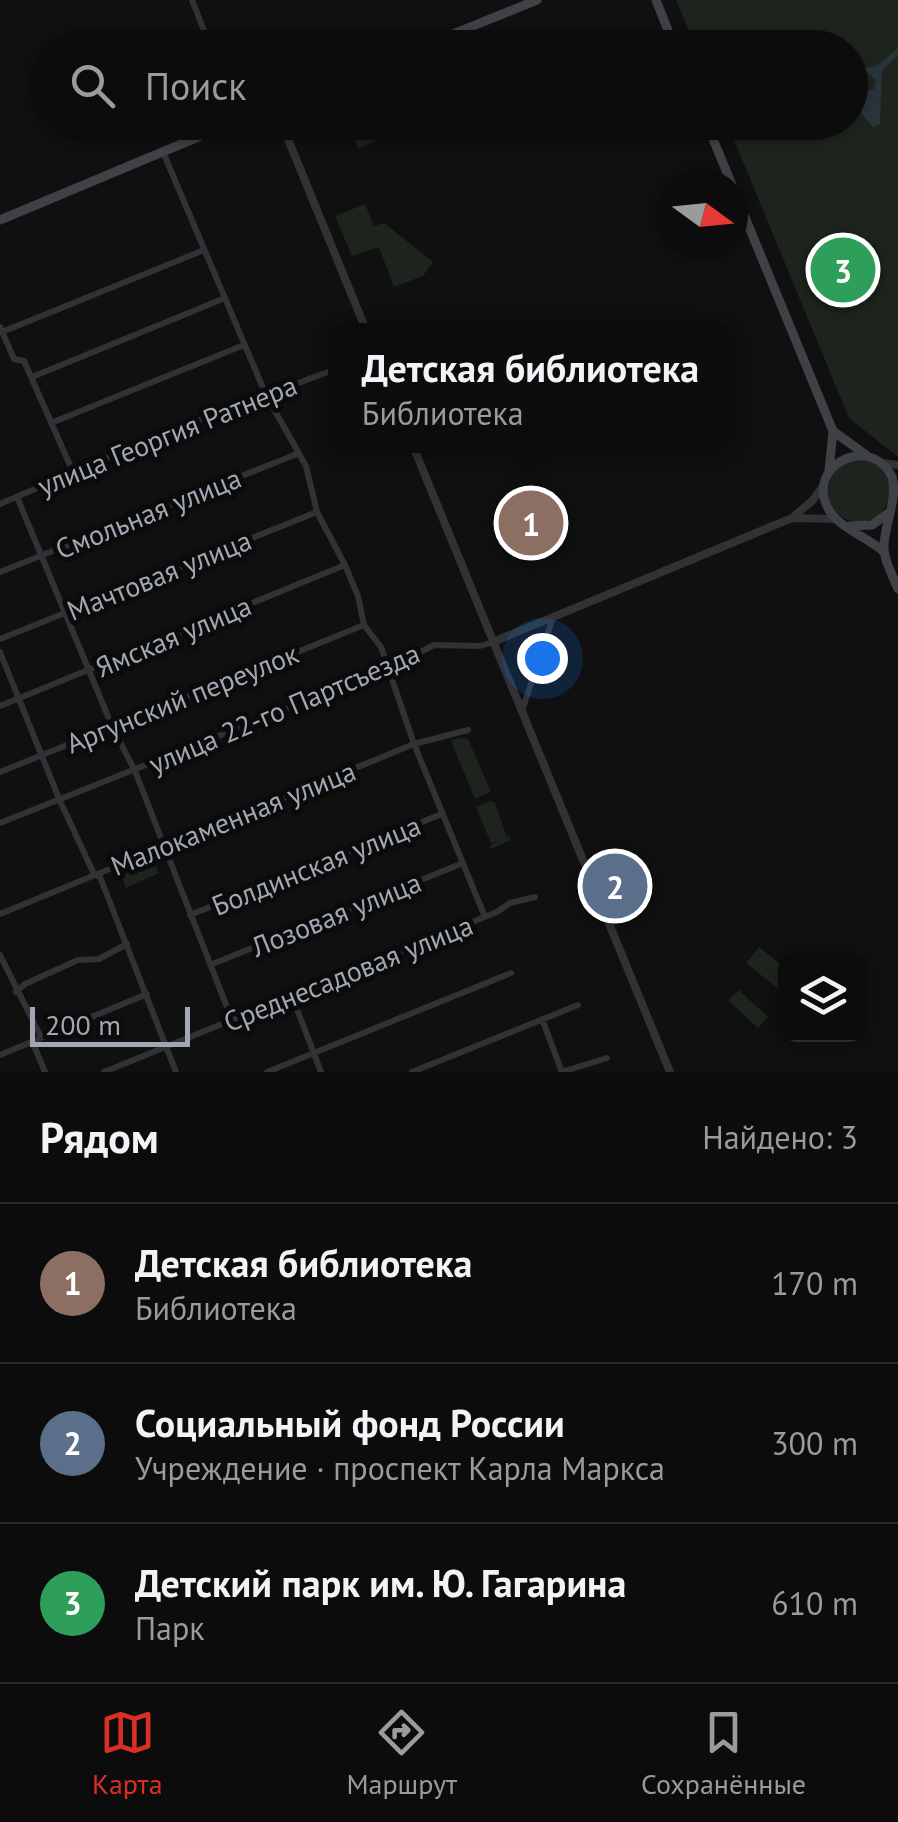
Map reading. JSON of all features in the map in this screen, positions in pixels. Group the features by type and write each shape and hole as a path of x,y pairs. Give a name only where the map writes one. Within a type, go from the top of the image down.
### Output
{"main road":[{"path":"460,30 518,4 538,0"},
{"path":"656,0 668,30"},
{"path":"0,220 192,140"},
{"path":"713,140 726,170"},
{"path":"748,225 833,431 823,486 828,510 836,520 883,551"},
{"path":"833,431 890,472 897,492 883,551 898,589"},
{"path":"828,472 849,456 866,455"},
{"path":"847,525 872,525 890,511"}],"street":[{"path":"192,0 204,30"},
{"path":"288,140 363,323"},
{"path":"162,152 266,395 306,466 317,512 358,596 364,625 380,648 414,744 485,917"},
{"path":"73,472 32,377 24,362 14,359 1,329 204,250"},
{"path":"32,377 224,298"},
{"path":"51,423 244,344"},
{"name":"улица Георгия Ратнера","path":"0,504 328,373"},
{"path":"416,453 670,1072"},
{"name":"Смольная улица","path":"0,572 296,454"},
{"path":"882,463 898,466"},
{"name":"улица 22-го Партсъезда","path":"0,823 388,668 434,645 478,646 493,642 792,518 814,500 823,486"},
{"path":"17,496 134,771 232,1020"},
{"name":"Мачтовая улица","path":"0,639 317,512"},
{"name":"улица 22-го Партсъезда","path":"792,518 836,520"},
{"name":"Ямская улица","path":"0,706 345,565"},
{"path":"522,712 553,617"},
{"name":"Аргунский переулок","path":"0,772 364,625"},
{"path":"0,652 60,801 94,874 100,876 176,1072"},
{"name":"Малокаменная улица","path":"0,914 414,744 468,730"},
{"name":"Болдинская улица","path":"190,916 442,814"},
{"name":"Лозовая улица","path":"210,965 463,863"},
{"name":"Среднесадовая улица","path":"104,1072 485,917 510,903 535,897"},
{"path":"16,992 24,984 78,960 99,959 128,944"},
{"path":"0,955 41,1037"},
{"path":"267,1072 511,973"},
{"path":"0,1054 147,994"},
{"path":"292,996 320,1072"},
{"path":"412,1072 578,1005"},
{"path":"542,1020 561,1072 607,1058"},
{"path":"32,1041 45,1072"}],"shaded area":[{"path":"676,0 898,0 898,457 849,418 734,140 868,140 868,30 689,30"},
{"path":"898,48 898,55 882,70 880,124 873,127 868,121 868,91 874,89 876,80 868,73 868,67 877,66"},
{"path":"355,140 378,140 358,148"},
{"path":"365,204 374,226 384,223 433,262 423,276 394,287 379,247 352,256 335,216"},
{"path":"859,460 881,469 890,491 881,513 859,522 837,513 828,491 837,469"},
{"path":"468,739 491,792 475,799 451,741"},
{"path":"495,803 507,837 511,836 491,849 489,846 498,841 491,843 476,807"},
{"path":"153,861 159,873 126,888 121,875"},
{"path":"759,947 778,962 778,989 746,963"},
{"path":"739,990 768,1017 758,1028 728,1000"}],"place":[{"name":"Детский парк им. Ю. Гагарина","path":"843,270"},
{"name":"Детская библиотека","path":"531,523"},
{"name":"Социальный фонд России","path":"615,886"}]}
